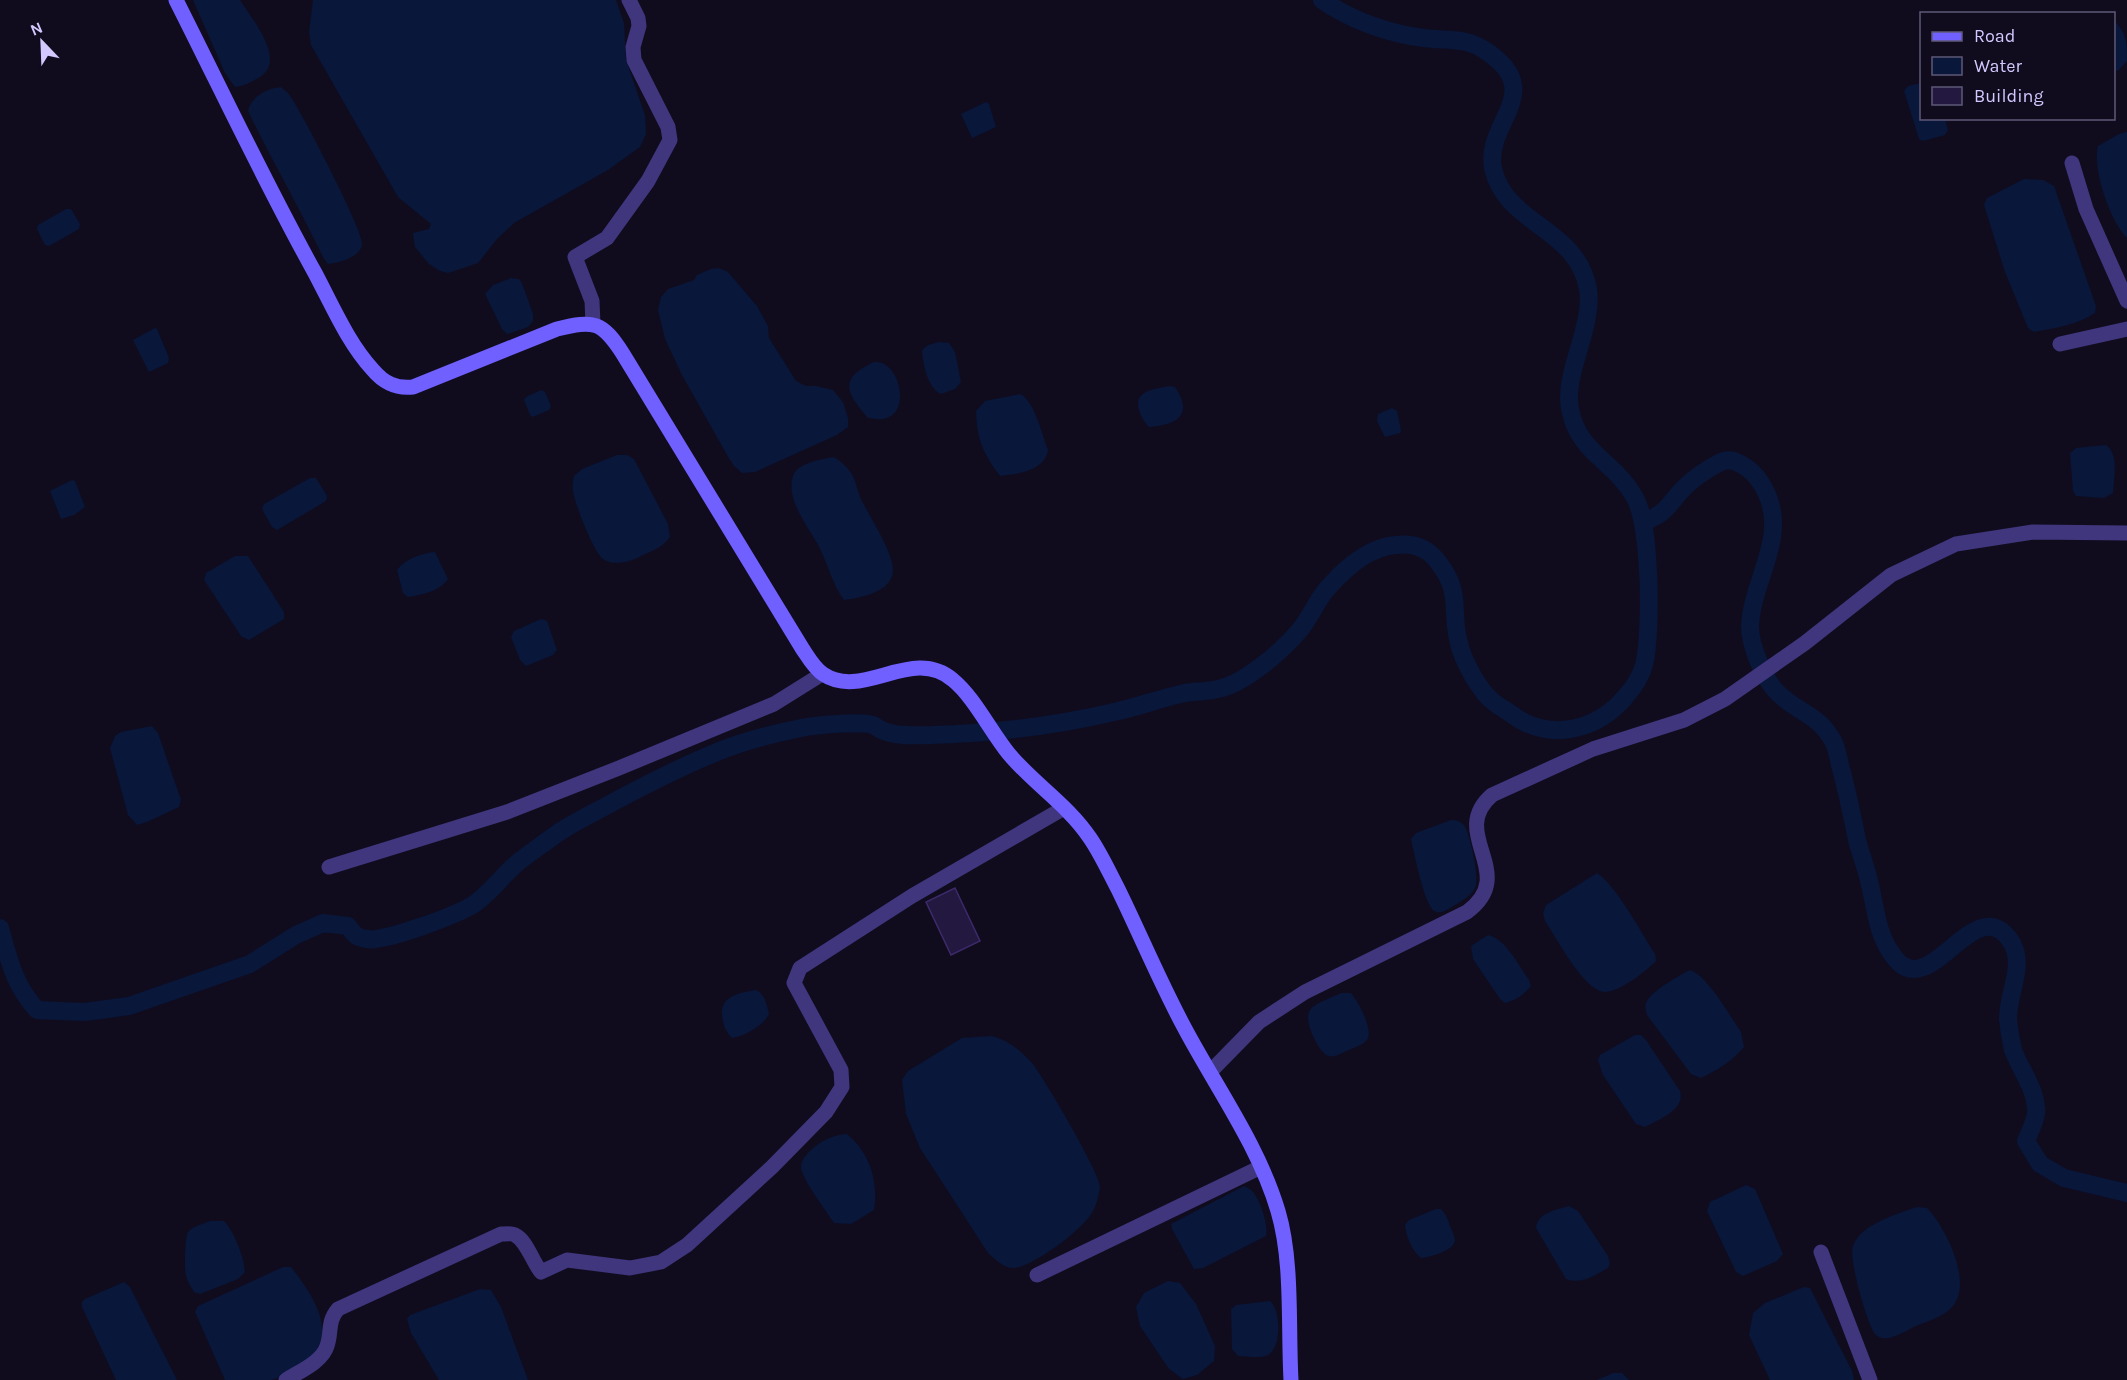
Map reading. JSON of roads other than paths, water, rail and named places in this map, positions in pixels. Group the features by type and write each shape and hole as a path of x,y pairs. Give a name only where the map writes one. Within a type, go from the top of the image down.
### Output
{"street":[{"path":"176,0 310,265 367,364 383,380 398,387 413,387 557,329 593,324 605,330 616,342 802,648 822,674 840,681 858,681 900,670 925,668 948,676 958,684 1005,749 1025,772 1085,830 1097,848 1174,1007 1235,1116 1270,1188 1282,1226 1292,1380"},
{"path":"593,324 592,301 575,257 607,238 648,182 670,140 668,126 634,60 633,47 639,27 638,18 629,0"},
{"path":"2072,163 2086,209 2127,301"},
{"path":"2060,344 2127,329"},
{"path":"1210,1072 1260,1022 1305,992 1467,912 1479,902 1487,889 1488,875 1477,835 1477,816 1482,804 1492,795 1593,749 1684,720 1725,699 1805,643 1892,574 1956,544 2033,532 2127,533"},
{"path":"330,867 507,812 774,704 822,674"},
{"path":"286,1380 318,1360 327,1347 332,1317 338,1309 501,1234 515,1234 524,1242 541,1272 567,1260 630,1268 661,1262 687,1245 772,1167 826,1112 842,1087 841,1070 794,983 800,968 912,896 1064,808"},
{"path":"1037,1275 1261,1167"},
{"path":"1821,1252 1870,1380"}],"water":[{"path":"193,0 240,0 259,28 269,50 270,60 267,70 260,77 245,85 235,87 225,73"},
{"path":"313,0 616,0 624,23 626,60 645,115 646,134 640,147 608,170 514,223 497,239 478,263 448,273 440,271 429,264 415,247 413,233 429,229 431,224 398,197 311,45 309,32"},
{"path":"2115,21 2122,30 2127,48 2127,61 2115,72"},
{"path":"1920,83 1920,120 1945,120 1948,130 1945,135 1923,141 1919,139 1904,91 1908,86"},
{"path":"281,87 295,103 317,144 360,235 361,249 354,256 343,261 328,264 324,259 248,111 252,101 260,94"},
{"path":"986,102 989,104 996,127 972,138 961,114"},
{"path":"2127,132 2127,238 2114,220 2104,194 2097,156 2098,146"},
{"path":"2024,179 2043,180 2054,186 2096,306 2095,313 2081,320 2034,332 2028,328 2005,272 1984,205 1987,198"},
{"path":"66,209 71,209 80,224 79,229 49,246 45,245 37,229 38,225"},
{"path":"719,268 728,272 757,306 768,326 769,338 796,381 806,386 833,390 843,402 848,418 848,427 837,435 755,472 742,473 727,455 682,375 665,339 658,310 661,297 668,289 694,280 697,275 711,269"},
{"path":"511,278 519,279 522,283 533,314 533,321 528,327 507,334 502,329 485,294 493,285"},
{"path":"155,328 169,358 168,363 149,372 133,340"},
{"path":"939,342 949,343 955,352 961,382 955,389 941,394 929,381 922,350 928,345"},
{"path":"874,362 883,363 891,369 899,388 900,399 897,408 892,416 880,419 868,418 854,401 849,386 855,374"},
{"path":"1175,387 1183,405 1183,411 1175,421 1149,427 1140,413 1139,398 1142,394 1152,390"},
{"path":"541,390 545,392 551,406 549,410 533,417 524,400"},
{"path":"1021,394 1031,405 1048,450 1042,463 1036,467 1000,476 982,446 976,411 985,401"},
{"path":"1392,408 1397,411 1401,430 1400,433 1385,437 1377,421 1378,414"},
{"path":"2106,445 2113,454 2114,460 2113,493 2104,498 2076,496 2073,491 2070,453 2076,448"},
{"path":"617,455 627,455 634,459 668,524 670,537 655,550 634,559 612,563 603,559 594,547 574,497 573,487 574,476 582,469"},
{"path":"834,457 853,476 861,499 890,555 893,571 887,584 881,589 858,598 844,600 820,549 795,505 791,485 793,476 799,468 810,462"},
{"path":"310,478 316,478 327,496 326,501 277,530 272,527 262,509 264,504"},
{"path":"72,480 75,481 85,507 74,515 61,519 50,491"},
{"path":"435,552 448,579 436,589 425,594 408,597 403,593 397,570 414,557"},
{"path":"235,556 248,556 284,612 284,619 249,640 241,636 204,580 206,573"},
{"path":"541,619 547,621 557,650 553,655 526,666 520,660 511,637 514,631"},
{"path":"152,726 158,733 181,800 179,807 137,825 128,815 110,748 115,736 121,732"},
{"path":"1451,820 1464,825 1466,830 1474,856 1476,883 1475,888 1467,897 1442,912 1437,912 1433,910 1426,898 1411,839 1416,833"},
{"path":"1597,873 1612,888 1628,910 1655,954 1656,961 1624,985 1604,992 1596,989 1579,973 1545,921 1543,913 1546,905"},
{"path":"1488,935 1506,947 1531,986 1526,992 1509,1002 1505,1003 1500,999 1473,959 1471,946"},
{"path":"1690,970 1697,973 1718,997 1741,1032 1744,1047 1724,1065 1701,1078 1691,1074 1647,1015 1646,1008 1647,1001 1654,993"},
{"path":"756,990 764,997 769,1014 763,1023 753,1030 732,1038 724,1026 723,1006 726,1001 736,995"},
{"path":"1341,993 1351,993 1354,997 1364,1016 1369,1035 1367,1040 1360,1045 1331,1056 1325,1054 1317,1044 1310,1030 1308,1017 1314,1006"},
{"path":"1635,1035 1641,1035 1646,1040 1680,1091 1681,1097 1670,1113 1645,1127 1636,1124 1603,1075 1598,1060 1600,1055"},
{"path":"991,1036 1013,1046 1032,1063 1082,1146 1100,1187 1094,1209 1081,1226 1047,1253 1015,1268 1003,1265 988,1253 920,1148 906,1114 902,1080 908,1071 962,1038"},
{"path":"847,1134 867,1158 875,1188 874,1210 851,1224 834,1223 810,1187 801,1167 805,1156 817,1145 824,1140"},
{"path":"1746,1185 1755,1189 1783,1254 1777,1261 1743,1276 1736,1272 1707,1211 1710,1202"},
{"path":"1244,1186 1252,1191 1258,1201 1265,1220 1266,1236 1203,1268 1194,1269 1171,1224"},
{"path":"1569,1206 1578,1211 1608,1256 1610,1263 1608,1268 1577,1281 1566,1279 1536,1228 1543,1216"},
{"path":"1917,1207 1927,1208 1948,1240 1958,1267 1959,1293 1952,1307 1943,1314 1895,1336 1881,1338 1875,1334 1863,1305 1853,1263 1853,1246 1857,1238 1871,1226"},
{"path":"1441,1209 1446,1215 1455,1241 1446,1251 1421,1258 1410,1243 1405,1225 1409,1220"},
{"path":"210,1221 224,1221 228,1225 238,1245 245,1272 238,1279 200,1294 194,1292 185,1272 186,1240 190,1230"},
{"path":"283,1267 291,1267 316,1306 321,1319 322,1333 319,1345 311,1357 277,1378 225,1380 195,1312 198,1306"},
{"path":"1168,1281 1180,1283 1196,1304 1215,1346 1214,1361 1197,1375 1183,1379 1169,1369 1140,1326 1136,1307 1144,1293"},
{"path":"124,1282 130,1287 177,1380 116,1380 82,1307 82,1302"},
{"path":"1804,1287 1810,1288 1852,1371 1854,1380 1770,1380 1749,1335 1753,1313 1765,1303"},
{"path":"480,1289 491,1290 501,1307 528,1380 439,1380 411,1333 407,1319 410,1315"},
{"path":"1270,1301 1278,1320 1278,1337 1273,1351 1261,1357 1238,1356 1232,1349 1231,1309 1236,1305"},
{"path":"1613,1373 1622,1373 1629,1380 1597,1380"}],"waterway":[{"path":"0,928 18,982 37,1010 85,1012 129,1006 250,964 296,935 323,923 348,926 356,935 367,939 403,933 471,906 521,860 579,821 674,771 747,741 801,728 858,723 873,725 889,733 908,735 1001,731 1092,717 1176,695 1222,688 1242,679 1264,664 1292,639 1326,590 1357,560 1376,550 1396,545 1414,546 1425,550 1434,557 1446,573 1453,593 1462,654 1477,683 1492,701 1525,723 1555,730 1582,726 1606,715 1632,689 1644,665 1649,604 1644,529 1634,496 1617,474 1588,447 1574,424 1570,409 1571,380 1589,304 1588,289 1581,268 1556,238 1511,202 1500,187 1493,168 1493,151 1513,93 1512,79 1502,64 1476,45 1462,41 1411,36 1384,29 1345,14 1322,0"},
{"path":"1644,523 1664,511 1694,479 1723,461 1737,462 1758,478 1772,509 1773,526 1767,559 1752,609 1750,626 1752,642 1771,685 1783,698 1820,724 1834,744 1878,922 1888,949 1908,968 1922,967 1982,928 1996,928 2010,940 2015,949 2017,969 2008,1010 2009,1031 2013,1050 2033,1092 2036,1111 2026,1141 2040,1164 2064,1178 2127,1193"}]}
